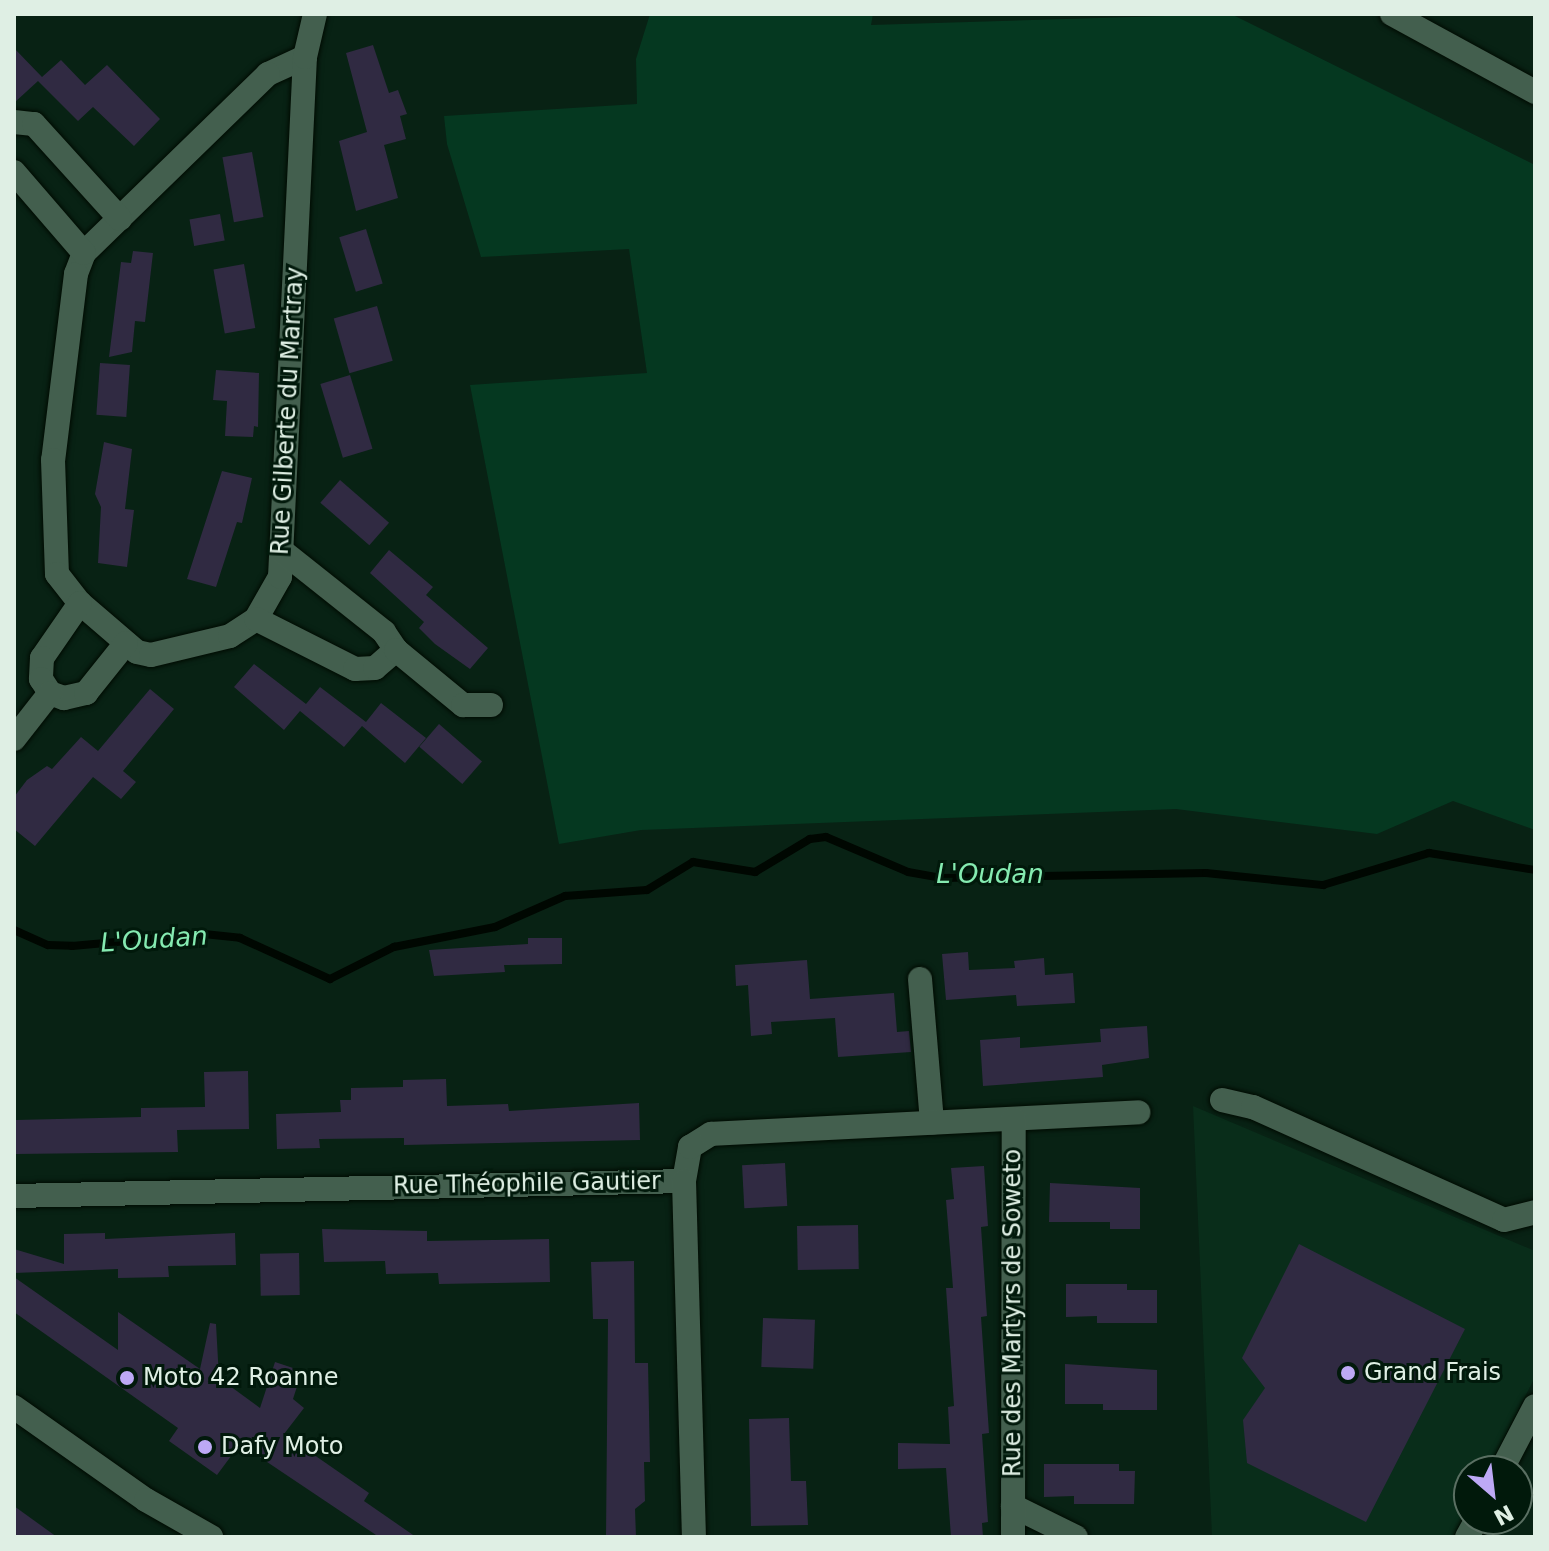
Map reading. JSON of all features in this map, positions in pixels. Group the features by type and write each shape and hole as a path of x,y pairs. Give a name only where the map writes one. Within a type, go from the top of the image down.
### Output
{"street":[{"name":"Rue Gilberte du Martray","path":"256,619 280,577 305,57 315,14"},
{"path":"1392,14 1535,92"},
{"path":"305,57 268,74 84,253 76,274 53,460 57,574 80,603 126,643 151,655 230,636 256,619 355,669 375,668 396,650"},
{"path":"14,122 34,124 120,219"},
{"path":"14,172 84,253"},
{"path":"281,550 384,632 396,650 463,705 491,705"},
{"path":"80,603 42,658 41,679 50,693 64,698 86,693 126,643"},
{"path":"14,739 50,693"},
{"path":"920,979 932,1123"},
{"path":"1222,1100 1253,1107 1504,1220 1535,1212"},
{"name":"Rue des Martyrs de Soweto","path":"684,1181 690,1147 711,1134 1138,1112"},
{"name":"Rue des Martyrs de Soweto","path":"1013,1537 1014,1119"},
{"name":"Rue Théophile Gautier","path":"14,1196 684,1181 694,1537"},
{"path":"1509,1455 1535,1406"},
{"path":"14,1407 146,1500 211,1537"},
{"path":"146,1500 183,1537"},
{"name":"Rue des Martyrs de Soweto","path":"1013,1506 1076,1537"}],"shaded area":[{"path":"650,14 873,14 871,25 1231,14 1535,165 1535,830 1453,801 1377,834 1176,809 641,830 559,844 470,385 647,373 629,249 481,257 447,144 444,116 637,104 636,59"},
{"path":"1193,1106 1535,1251 1535,1377 1495,1455 1453,1455 1453,1537 1212,1537"}],"building":[{"path":"373,45 389,93 398,90 407,114 400,116 406,139 384,145 398,198 356,211 339,141 367,132 346,53"},
{"path":"14,48 42,77 61,60 85,85 107,65 160,119 134,146 93,107 78,121 38,81 14,103"},
{"path":"252,152 263,217 234,222 222,157"},
{"path":"220,214 225,241 194,246 189,219"},
{"path":"366,229 383,284 356,292 339,237"},
{"path":"133,251 153,253 145,322 135,321 132,352 109,357 121,262 131,263"},
{"path":"244,264 255,328 225,333 213,269"},
{"path":"377,306 393,361 349,373 334,318"},
{"path":"100,363 130,365 126,417 96,415"},
{"path":"216,370 259,373 258,427 254,426 253,437 225,436 227,401 213,400"},
{"path":"350,375 373,449 343,458 320,384"},
{"path":"104,442 132,449 125,509 134,510 127,567 98,563 101,507 95,494"},
{"path":"222,471 252,478 242,523 237,522 216,587 187,579"},
{"path":"340,480 389,523 369,545 320,503"},
{"path":"389,550 433,587 426,595 488,648 470,669 435,644 419,628 424,622 370,573"},
{"path":"254,664 306,704 320,687 366,722 381,703 426,738 405,763 362,726 344,747 300,711 284,730 234,687"},
{"path":"150,689 174,709 123,771 136,782 121,799 93,777 35,846 14,829 14,797 27,780 47,766 52,769 81,737 98,751"},
{"path":"439,724 482,761 462,784 419,747"},
{"path":"528,938 562,938 562,964 504,965 505,972 434,976 429,950 528,944"},
{"path":"968,952 969,970 1015,968 1014,961 1044,958 1045,975 1073,973 1075,1003 1017,1006 1016,995 946,1000 942,954"},
{"path":"807,960 810,999 894,993 897,1032 909,1031 911,1052 838,1057 835,1018 771,1022 772,1034 751,1036 748,985 736,986 735,965"},
{"path":"1147,1026 1149,1058 1102,1065 1103,1077 983,1086 980,1040 1020,1037 1020,1048 1101,1042 1100,1029"},
{"path":"248,1071 249,1129 177,1130 178,1152 16,1154 16,1120 141,1117 141,1108 205,1107 204,1072"},
{"path":"446,1079 447,1106 508,1104 509,1111 639,1103 640,1140 404,1145 404,1138 319,1139 320,1148 277,1149 276,1114 341,1112 340,1100 351,1100 351,1088 403,1087 403,1080"},
{"path":"785,1163 787,1206 744,1208 742,1165"},
{"path":"984,1166 988,1226 981,1227 987,1316 981,1317 989,1433 982,1434 988,1522 982,1523 983,1537 951,1537 946,1468 898,1469 898,1443 950,1444 948,1407 954,1406 946,1288 953,1288 946,1200 954,1199 951,1168"},
{"path":"1050,1183 1140,1188 1140,1229 1110,1229 1110,1222 1049,1222"},
{"path":"858,1225 859,1269 798,1270 797,1226"},
{"path":"322,1229 427,1231 427,1241 549,1239 550,1282 439,1284 438,1273 386,1274 385,1261 324,1262"},
{"path":"105,1233 105,1239 235,1233 236,1265 168,1266 169,1277 118,1278 118,1269 14,1273 14,1249 64,1264 64,1234"},
{"name":"Grand Frais","path":"1299,1244 1465,1329 1366,1522 1247,1463 1243,1420 1265,1388 1242,1358"},
{"path":"299,1253 300,1295 261,1296 260,1254"},
{"path":"634,1261 635,1363 648,1363 650,1462 644,1462 645,1501 635,1509 636,1537 606,1537 608,1319 593,1319 591,1262"},
{"path":"14,1277 118,1350 118,1312 200,1369 210,1323 216,1324 219,1378 260,1408 275,1362 302,1371 293,1399 304,1408 284,1434 369,1493 364,1501 416,1537 379,1537 240,1444 217,1475 169,1441 178,1428 14,1312"},
{"path":"1066,1284 1127,1284 1127,1290 1157,1290 1157,1323 1097,1323 1097,1316 1066,1317"},
{"path":"763,1318 815,1320 813,1369 761,1367"},
{"path":"1065,1364 1157,1370 1157,1410 1103,1410 1103,1404 1065,1404"},
{"path":"789,1418 791,1481 806,1481 808,1525 751,1526 749,1419"},
{"path":"1044,1464 1119,1464 1119,1471 1135,1471 1134,1504 1074,1504 1074,1496 1044,1497"},
{"path":"14,1506 57,1537 14,1537"}],"waterway":[{"name":"L'Oudan","path":"14,930 48,945 72,946 204,934 240,938 330,979 394,947 495,927 565,896 647,890 693,862 755,872 810,839 826,837 908,872 942,878 1206,873 1323,885 1429,853 1535,870"}],"place":[{"name":"Grand Frais","path":"1348,1373"},
{"name":"Moto 42 Roanne","path":"127,1378"},
{"name":"Dafy Moto","path":"205,1447"}]}
